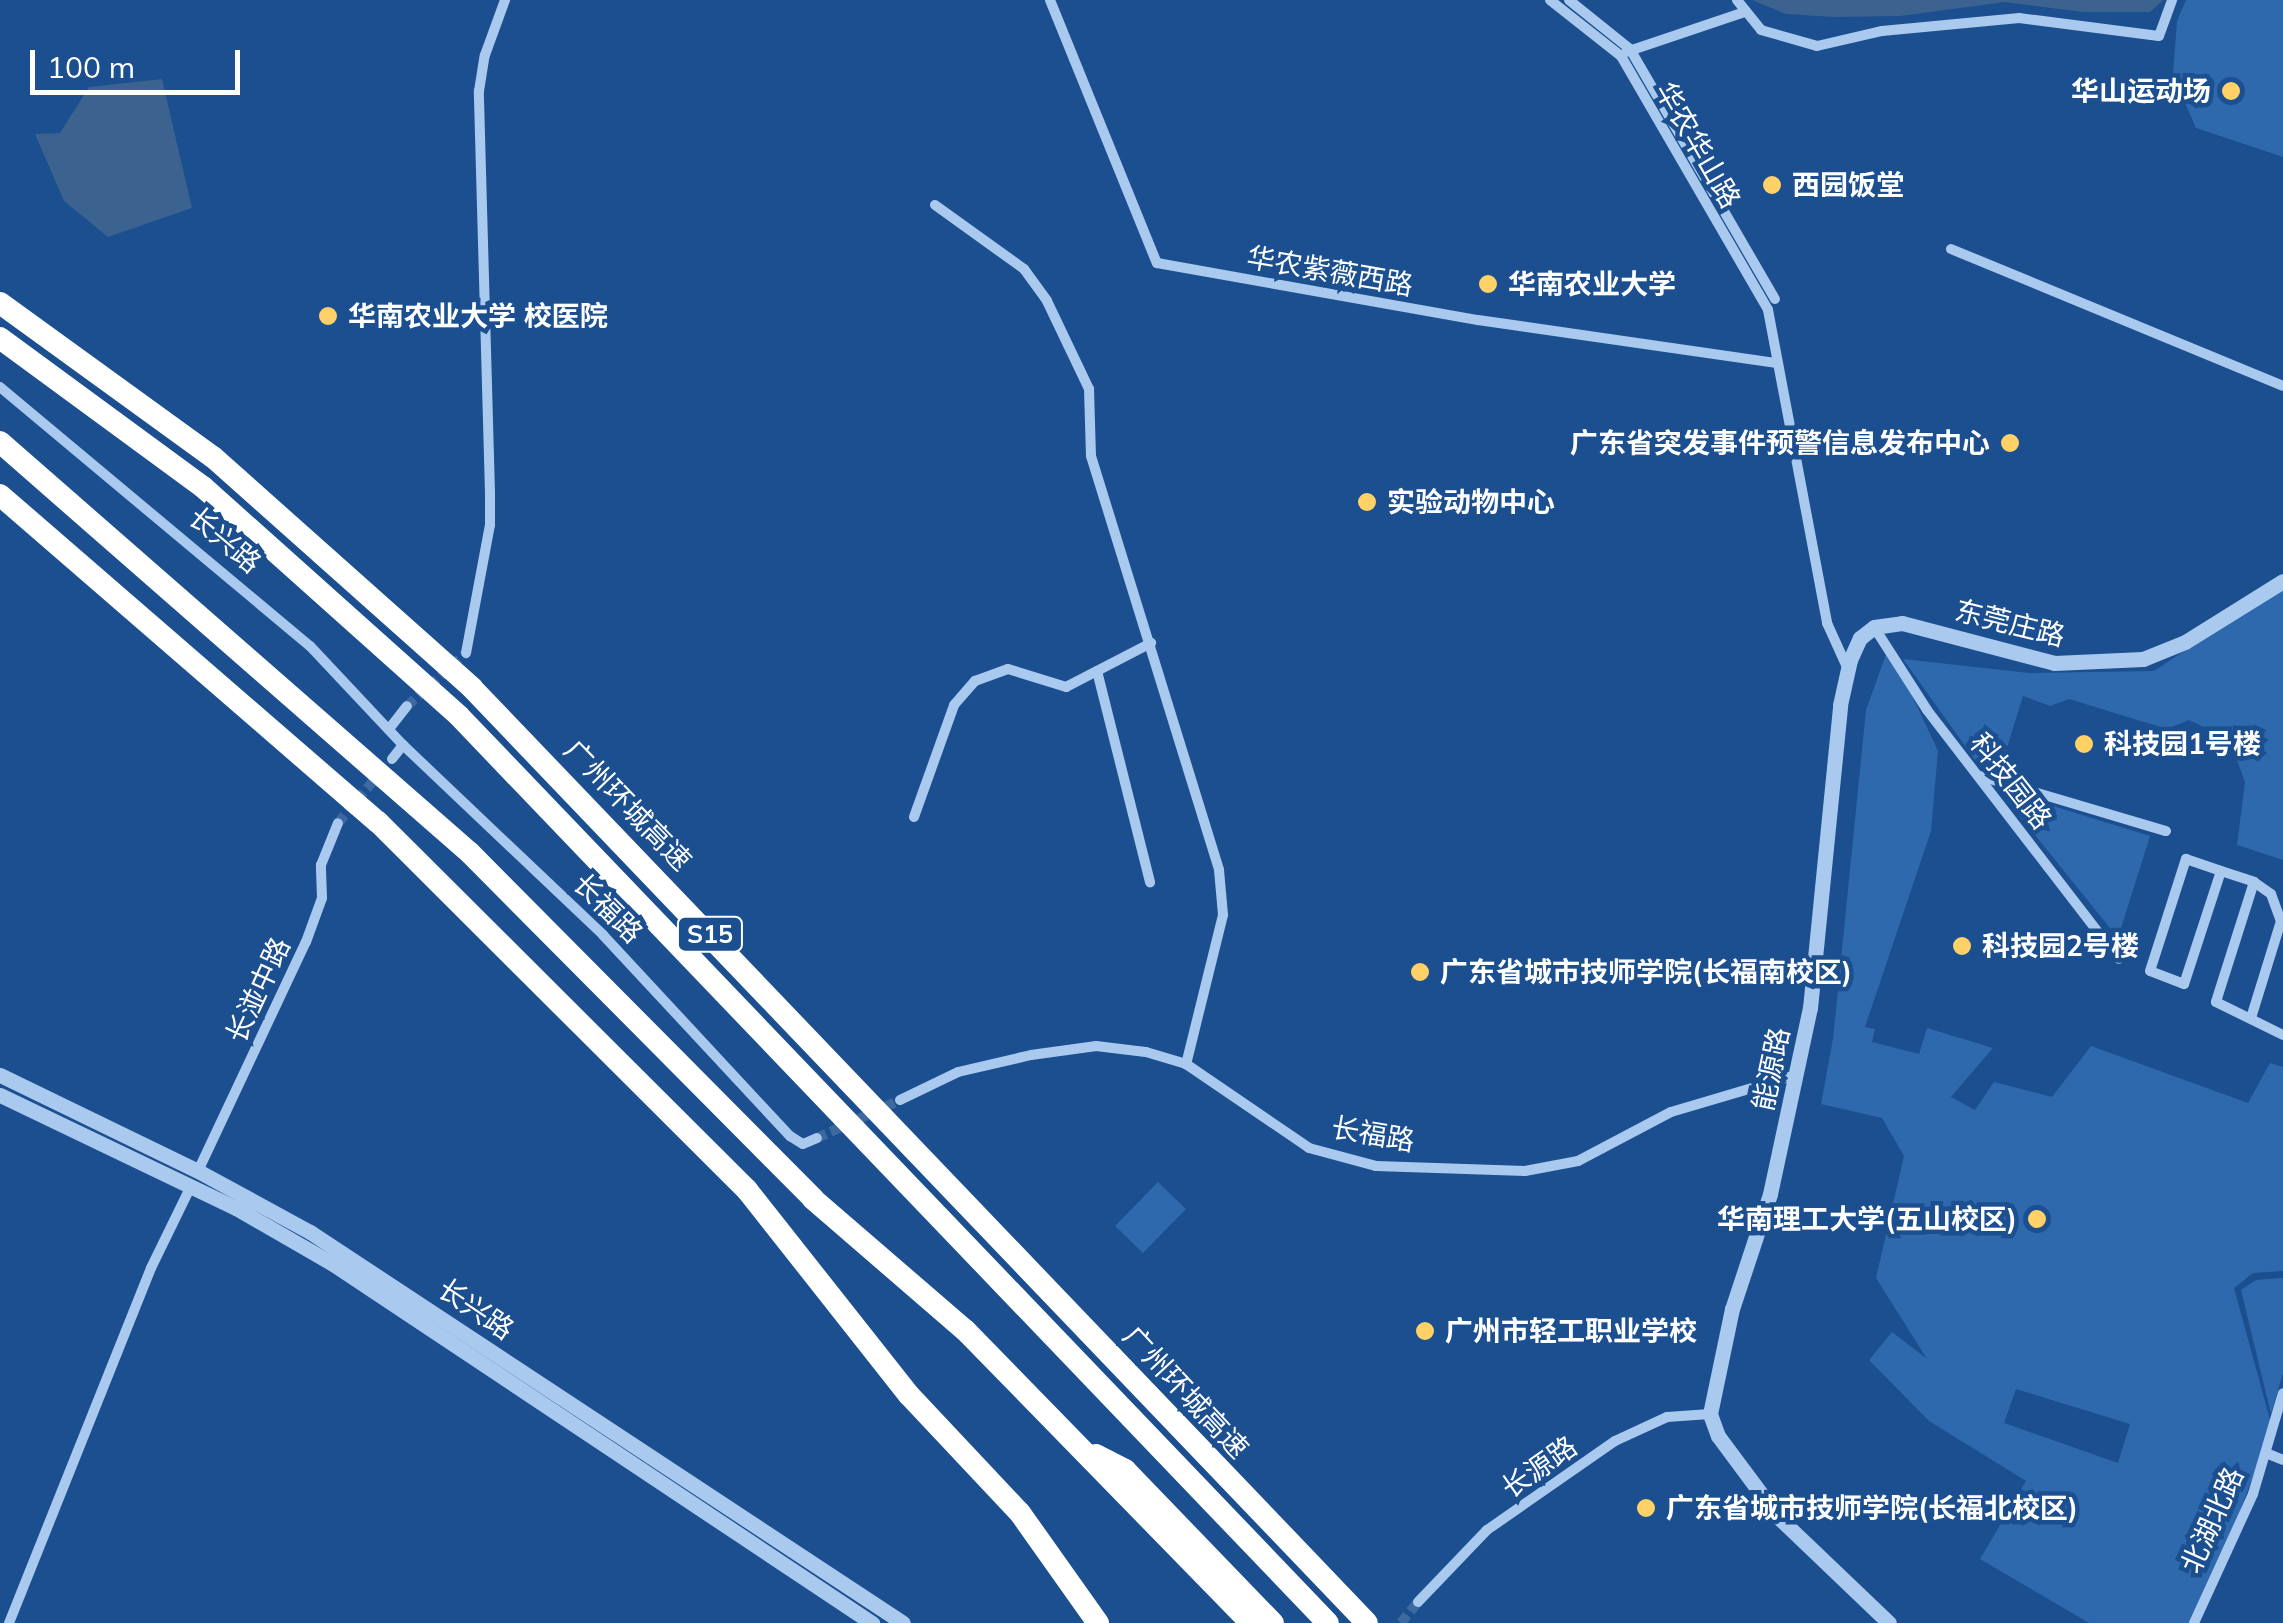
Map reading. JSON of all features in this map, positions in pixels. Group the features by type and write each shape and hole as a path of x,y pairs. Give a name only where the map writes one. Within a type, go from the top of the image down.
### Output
{"highway":[{"name":"广州环城高速","path":"0,303 213,457 472,688 1367,1623"},
{"name":"广州环城高速","path":"0,338 203,487 459,716 1328,1623"},
{"path":"0,442 406,793 580,961 813,1199 946,1312 1251,1623"},
{"path":"0,495 378,822 747,1190 909,1395 1020,1513 1098,1623"},
{"path":"1026,1394 1094,1454 1125,1470 1273,1623"}],"street":[{"path":"466,654 490,509 479,91 485,55 505,0"},
{"name":"华农紫薇西路","path":"1050,0 1157,263 1478,320 1777,363"},
{"name":"华农华山路","path":"1550,0 1626,52"},
{"name":"华农华山路","path":"1569,0 1626,52 1738,246 1768,310 1827,623 1847,666"},
{"path":"1737,0 1761,30 1817,46 1882,31 2019,18 2158,36 2172,0"},
{"path":"1626,52 1745,12"},
{"path":"935,204 1024,269 1046,301 1089,389 1091,456 1219,870 1223,914 1186,1064"},
{"name":"华农华山路","path":"1738,246 1775,299"},
{"path":"1951,249 2283,386"},
{"name":"长兴路","path":"0,387 310,646 403,745"},
{"name":"东莞庄路","path":"1874,626 1902,623 2054,663 2119,662 2166,652 2283,581"},
{"path":"1847,666 1855,645 1874,626"},
{"name":"科技园路","path":"1874,626 1927,710 2119,959"},
{"path":"914,817 954,706 975,681 1008,669 1066,686 1150,644"},
{"name":"能源路","path":"1710,1414 1718,1362 1770,1194 1810,1008 1847,666"},
{"path":"1098,670 1150,882"},
{"path":"389,729 407,706"},
{"path":"392,759 403,745"},
{"name":"长福路","path":"403,745 603,936 790,1136 804,1144 817,1138"},
{"path":"1978,776 2166,831"},
{"name":"长湴中路","path":"9,1623 152,1268 306,942 322,898 320,864 338,823"},
{"path":"2221,870 2184,984 2150,971 2186,858 2221,870 2254,882 2271,894 2282,924 2251,1018"},
{"path":"2254,882 2216,1002 2283,1034"},
{"name":"长福路","path":"900,1100 958,1072 1031,1055 1096,1046 1146,1052 1186,1064 1308,1148 1376,1166 1525,1171 1578,1160 1671,1112 1796,1076"},
{"name":"长兴路","path":"0,1075 375,1272 903,1623"},
{"name":"长兴路","path":"0,1095 194,1178 333,1264 872,1623"},
{"path":"2266,1453 2283,1393"},
{"path":"1710,1414 1718,1436 1779,1518 1889,1623"},
{"name":"长源路","path":"1418,1602 1486,1530 1616,1441 1668,1417 1710,1414"},
{"name":"北湖北路","path":"2194,1623 2253,1494 2266,1453 2283,1460"}],"shaded area":[{"path":"1752,0 2163,0 2150,12 2083,12 2005,2 1900,16 1834,17 1786,14"},
{"name":"华山运动场","path":"2186,0 2283,0 2283,157 2196,128 2173,75 2177,21"},
{"path":"162,79 192,208 108,237 64,201 35,134 60,133 89,87"},
{"path":"2283,585 2283,860 2237,845 2245,782 2229,739 2189,720 2167,729 2069,699 2050,706 2023,696 2001,767 1980,767 1903,659 2029,673 2154,671"},
{"path":"1889,646 1938,751 1931,831 1865,1027 1875,1029 1872,1042 1919,1054 1927,1028 1993,1048 1951,1097 1975,1110 1994,1082 2052,1097 2091,1046 2248,1103 2270,1063 2283,1067 2283,1271 2253,1273 2234,1288 2272,1427 2197,1623 2089,1623 1980,1559 2026,1481 1929,1421 1869,1360 1892,1332 1927,1359 1876,1278 1904,1156 1882,1118 1821,1104 1833,1039 1866,710","holes":["2016,1389 2130,1424 2118,1463 2004,1423"]},
{"path":"1998,789 2150,836 2118,938"},
{"path":"1158,1182 1186,1209 1143,1253 1115,1226"},
{"path":"2283,1278 2283,1373 2271,1414 2241,1290 2256,1280"}],"tunnel":[{"path":"407,706 466,653"},
{"path":"338,823 379,774"},
{"path":"817,1138 900,1100"},
{"path":"1401,1623 1418,1602"}],"place":[{"name":"华山运动场","path":"2231,91"},
{"name":"西园饭堂","path":"1772,185"},
{"name":"华南农业大学","path":"1488,284"},
{"name":"华南农业大学 校医院","path":"328,316"},
{"name":"广东省突发事件预警信息发布中心","path":"2010,443"},
{"name":"实验动物中心","path":"1367,502"},
{"name":"科技园1号楼","path":"2084,744"},
{"name":"科技园2号楼","path":"1962,946"},
{"name":"广东省城市技师学院(长福南校区)","path":"1420,972"},
{"name":"华南理工大学(五山校区)","path":"2037,1219"},
{"name":"广州市轻工职业学校","path":"1425,1331"},
{"name":"广东省城市技师学院(长福北校区)","path":"1646,1508"}]}
